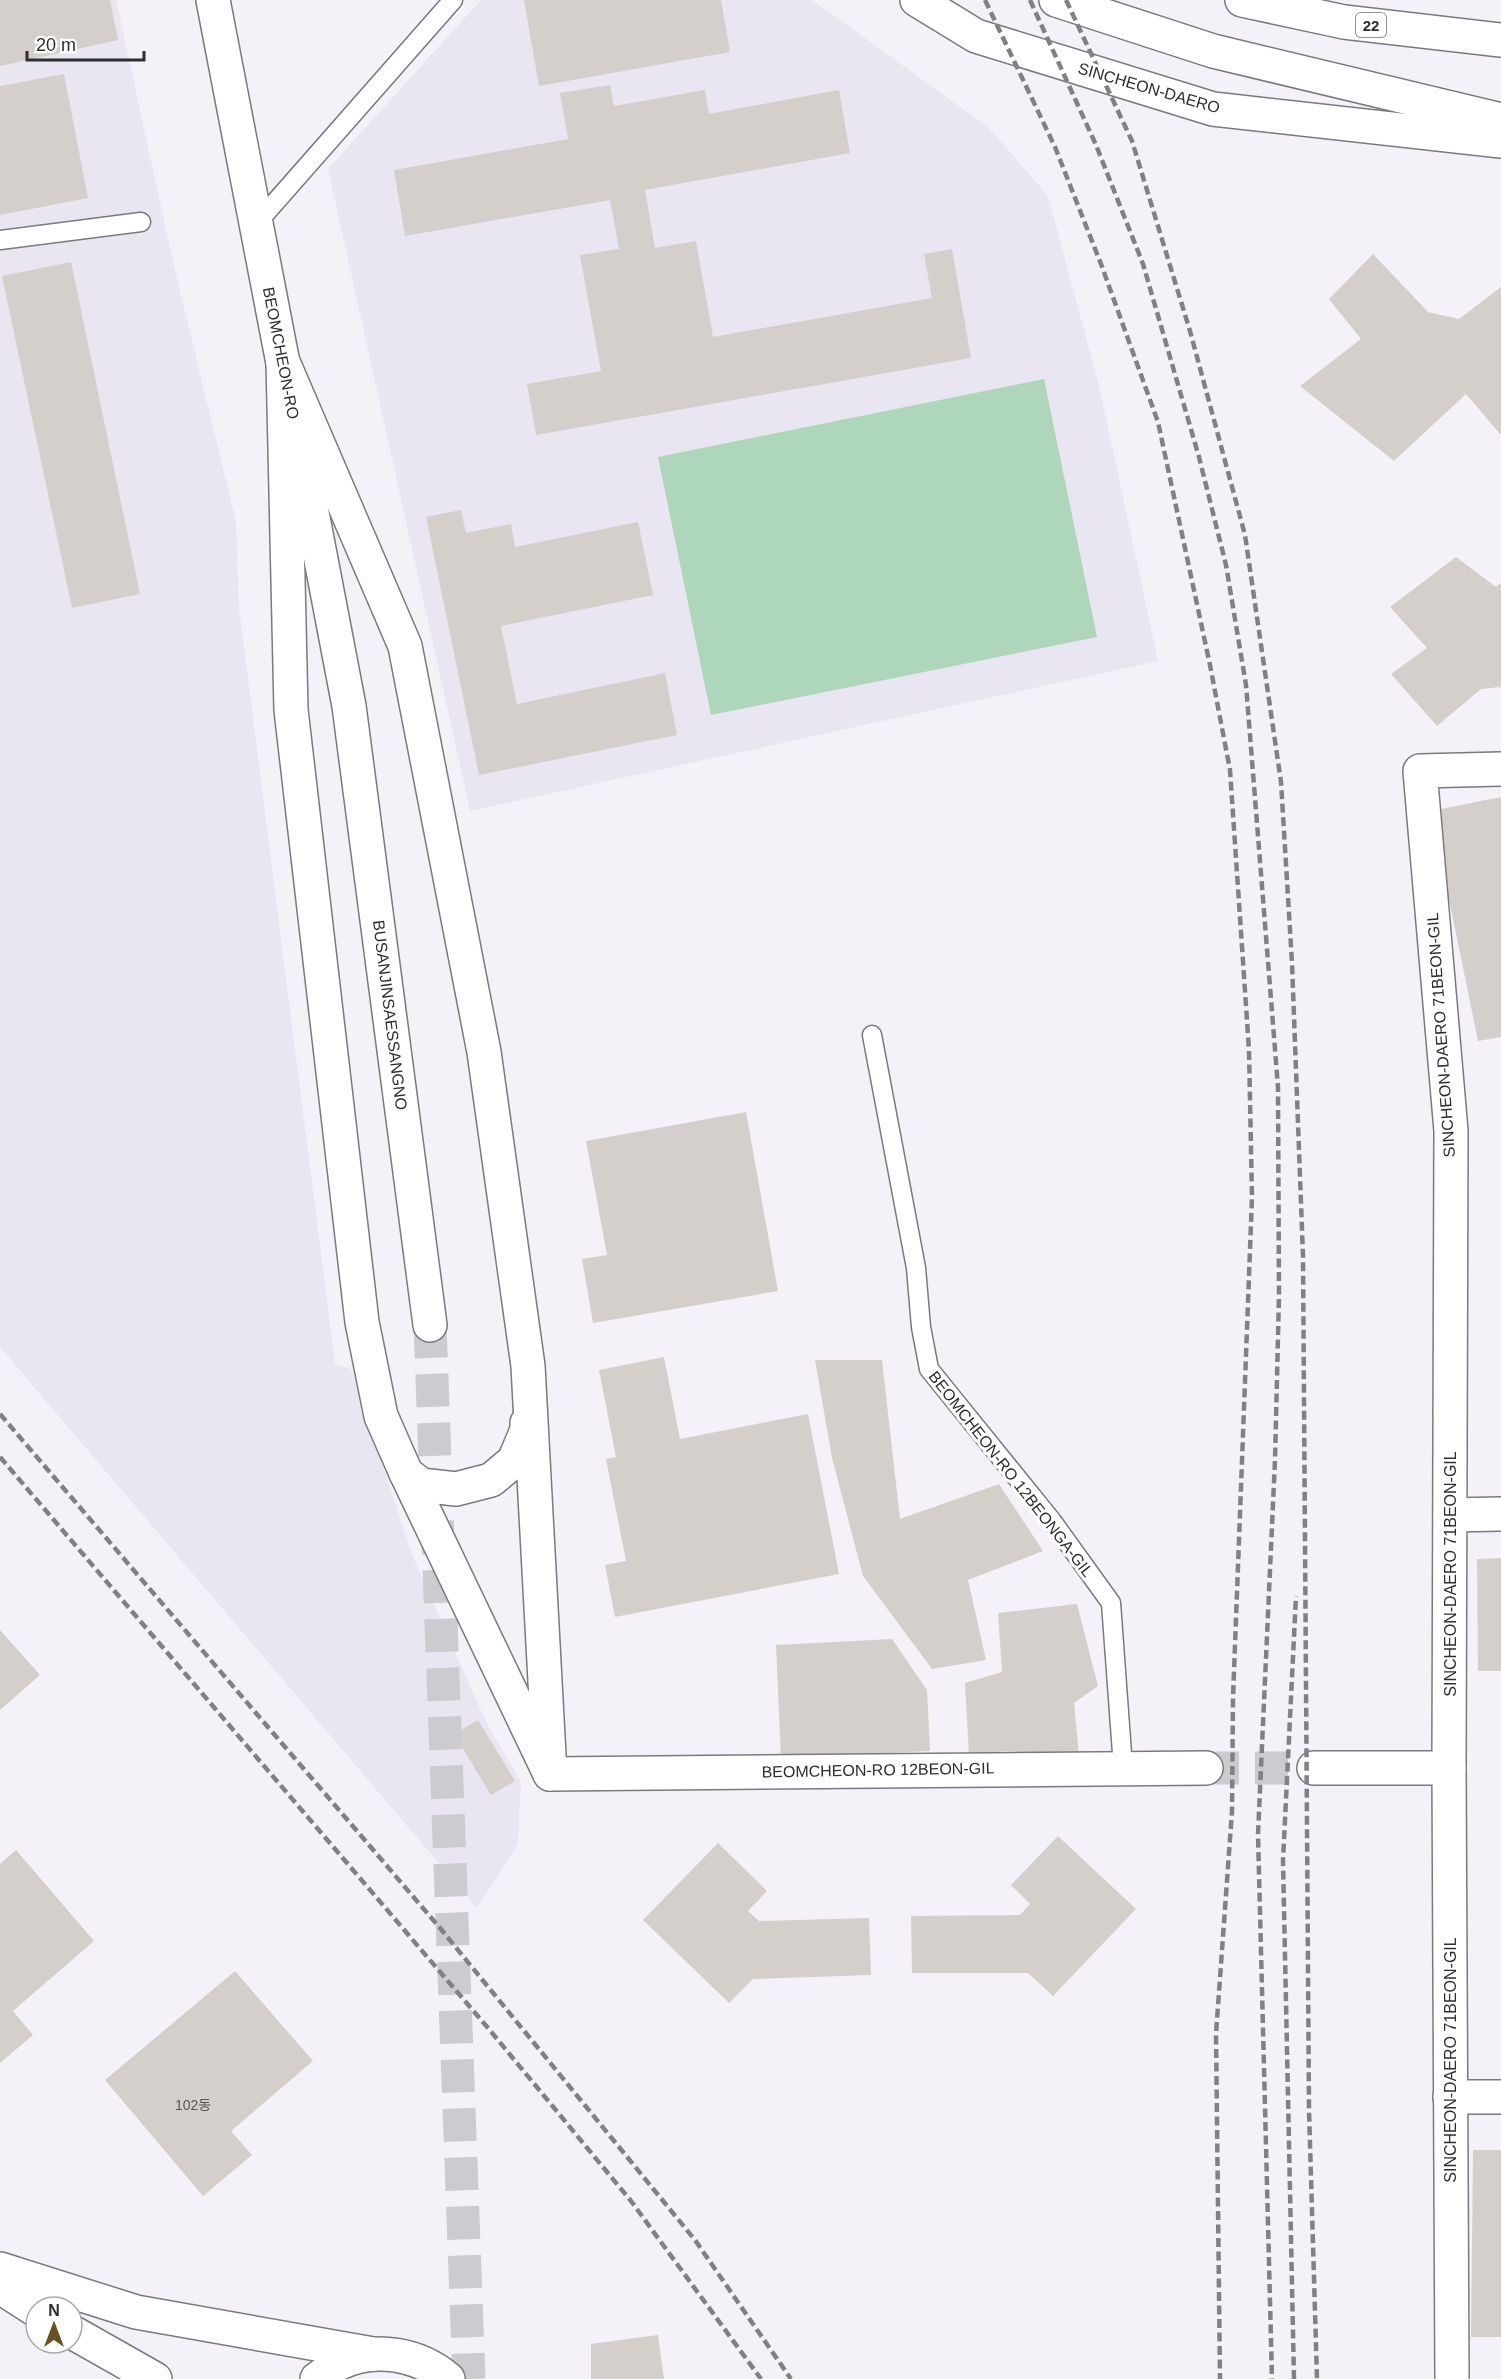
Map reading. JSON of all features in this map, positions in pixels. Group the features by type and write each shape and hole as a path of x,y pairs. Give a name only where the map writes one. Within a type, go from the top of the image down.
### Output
{"main road":[{"name":"BEOMCHEON-RO","path":"213,0 349,706 430,1324"},
{"name":"SINCHEON-DAERO","path":"917,0 976,36 1213,109 1501,141"},
{"path":"1056,0 1212,51 1501,120"},
{"name":"22","path":"1242,0 1344,22 1501,40"},
{"path":"283,362 405,646 484,1052 528,1366 550,1774"},
{"path":"283,362 291,710 363,1322 381,1416 550,1774"},
{"name":"SINCHEON-DAERO 71BEON-GIL","path":"1452,2379 1449,1768 1451,1131 1420,771 1501,769"},
{"path":"406,1473 421,1485 456,1489 491,1480 514,1461 527,1430 528,1366"},
{"path":"1450,1515 1501,1514"},
{"name":"BEOMCHEON-RO 12BEON-GIL","path":"550,1774 1206,1768"},
{"path":"1314,1768 1449,1768"},
{"path":"1450,2097 1501,2097"},
{"path":"0,2268 136,2312 373,2354 407,2356 446,2376"},
{"path":"0,2287 24,2302"},
{"path":"84,2339 155,2379"},
{"path":"317,2379 340,2363 373,2354"}],"lane":[{"path":"256,224 453,0"},
{"path":"0,240 141,222"},
{"name":"BEOMCHEON-RO 12BEONGA-GIL","path":"872,1035 916,1268 921,1327 929,1369 1052,1521 1111,1603 1123,1767"}],"shaded area":[{"path":"0,0 116,0 173,262 236,522 239,608 335,1364 351,1369 413,1557 487,1724 521,1782 518,1844 477,1908 0,1347"},
{"path":"481,0 812,0 988,127 1048,196 1100,390 1158,661 470,811 328,169"}],"green space":[{"path":"1044,379 1097,637 711,715 658,457"}],"building":[{"path":"0,0 110,0 118,40 0,66"},
{"path":"524,0 721,0 730,52 539,86"},
{"path":"64,74 88,198 0,215 0,86"},
{"path":"610,85 614,106 705,90 709,114 839,90 850,153 645,190 655,248 696,241 713,337 932,298 924,254 952,249 971,358 536,435 527,384 601,371 580,255 619,249 610,200 405,236 394,170 568,139 560,93"},
{"path":"1373,254 1428,312 1459,319 1501,287 1501,435 1466,394 1394,461 1300,386 1361,339 1329,299"},
{"path":"71,262 140,594 72,608 2,276"},
{"path":"461,510 466,533 511,524 515,547 638,522 653,595 501,626 517,704 665,673 677,735 479,775 426,517"},
{"path":"1456,557 1496,587 1501,583 1501,687 1481,689 1437,726 1391,674 1427,648 1390,607"},
{"path":"1501,797 1501,1037 1478,1041 1431,811"},
{"path":"746,1112 778,1291 593,1323 582,1259 607,1255 586,1141"},
{"path":"664,1357 680,1439 808,1414 839,1574 615,1617 605,1565 626,1561 606,1459 616,1457 599,1370"},
{"path":"815,1360 882,1360 900,1519 999,1484 1043,1551 968,1580 986,1660 932,1669 863,1576 832,1458"},
{"path":"1501,1558 1501,1671 1478,1671 1477,1559"},
{"path":"1077,1604 1098,1686 1074,1703 1079,1755 1002,1751 969,1756 965,1683 1002,1672 998,1613"},
{"path":"0,1630 40,1675 0,1710"},
{"path":"892,1639 927,1690 930,1751 781,1758 776,1645"},
{"path":"478,1720 515,1781 491,1795 454,1734"},
{"path":"1058,1836 1136,1909 1053,1996 1028,1973 912,1973 911,1916 1020,1915 1030,1904 1011,1885"},
{"path":"718,1843 767,1891 748,1911 759,1921 869,1918 871,1975 753,1979 729,2003 643,1920"},
{"path":"16,1850 94,1941 13,2011 33,2035 0,2063 0,1864"},
{"path":"235,1971 313,2061 231,2131 252,2155 203,2196 105,2080"},
{"path":"1473,2150 1501,2150 1501,2337 1471,2337"},
{"path":"658,2335 664,2379 591,2379 591,2344"}],"tunnel":[{"path":"430,1325 469,2379"},
{"path":"1206,1768 1314,1768"}],"railway":[{"path":"985,0 1055,147 1101,264 1158,422 1230,770 1249,1050 1252,1197 1233,1698 1232,1811 1216,2034 1220,2379"},
{"path":"1030,0 1096,145 1143,264 1199,457 1226,565 1246,685 1278,1087 1279,1296 1275,1460 1258,1834 1272,2379"},
{"path":"1066,0 1132,141 1190,331 1245,535 1281,782 1292,963 1303,1256 1309,2110 1317,2379"},
{"path":"0,1414 440,1928 695,2240 791,2379"},
{"path":"0,1457 488,2028 631,2201 761,2379"},
{"path":"1294,2379 1283,1861 1296,1596"}]}
